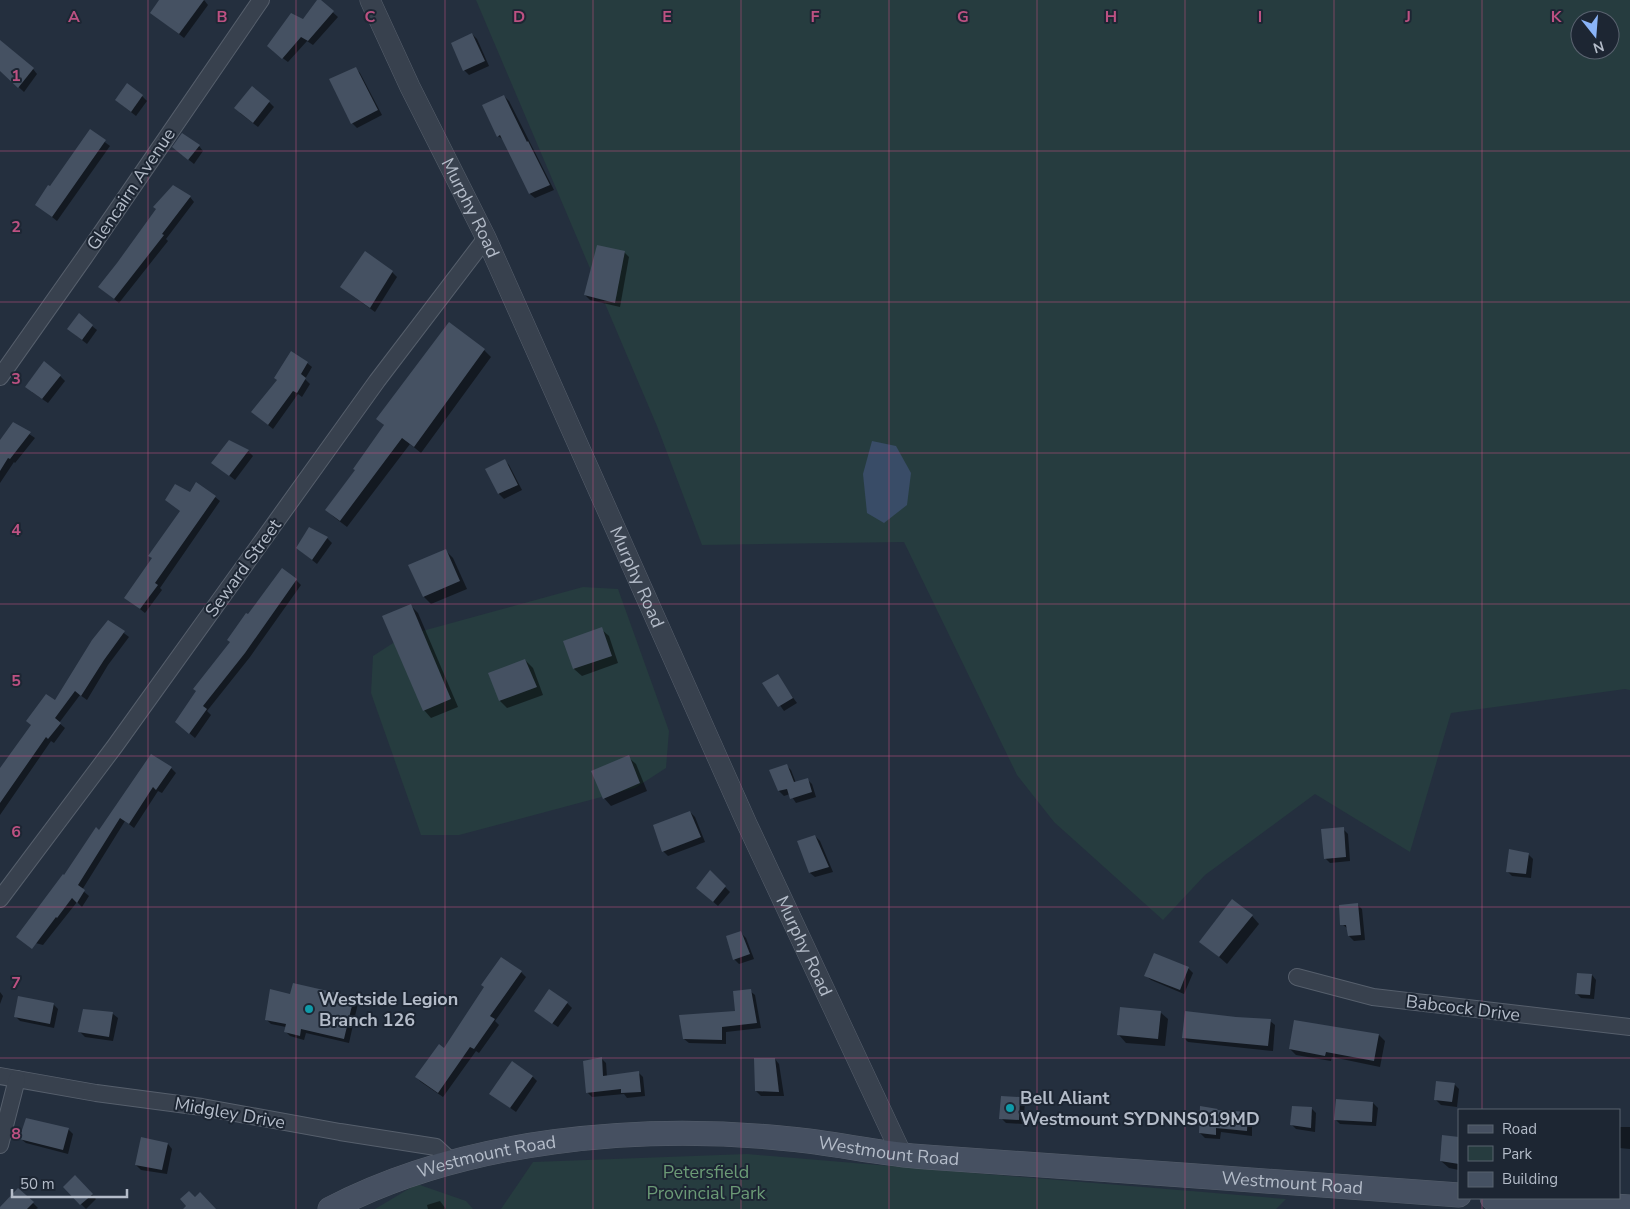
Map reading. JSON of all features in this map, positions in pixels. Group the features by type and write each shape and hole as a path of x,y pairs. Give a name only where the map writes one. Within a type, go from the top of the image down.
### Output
{"main road":[{"name":"Westmount Road","path":"330,1209 381,1185 477,1155 605,1136 698,1132 790,1139 902,1155 1458,1195"},
{"path":"1497,1199 1528,1205 1630,1207"}],"street":[{"name":"Glencairn Avenue","path":"0,377 261,0"},
{"name":"Murphy Road","path":"370,0 410,87 486,238 747,824 902,1155"},
{"name":"Seward Street","path":"0,899 115,746 377,381 486,238"},
{"name":"Babcock Drive","path":"1297,977 1372,997 1630,1027"},
{"name":"Midgley Drive","path":"0,1076 96,1093 202,1107 436,1147 453,1163"},
{"path":"0,1145 17,1079"}],"green space":[{"path":"476,0 1630,0 1630,690 1625,689 1451,713 1410,852 1315,794 1205,875 1163,920 1054,822 1017,775 904,542 702,545 657,426"},
{"path":"583,587 618,589 669,731 666,768 635,788 459,835 421,835 371,693 373,656 404,636"},
{"name":"Petersfield Provincial Park","path":"747,1154 1286,1199 1276,1209 501,1209 533,1162"},
{"path":"417,1184 466,1201 473,1209 375,1209"}],"water":[{"path":"872,441 896,446 911,473 907,505 884,523 867,513 863,474"}],"building":[{"path":"159,0 204,0 179,34 150,13"},
{"path":"317,0 321,0 334,11 308,41 301,37 282,59 267,46 291,13 303,19"},
{"path":"472,33 485,61 463,71 451,43"},
{"path":"0,40 34,68 18,88 0,71"},
{"path":"356,67 378,110 351,124 329,79"},
{"path":"127,83 143,95 131,112 115,100"},
{"path":"252,86 270,101 253,123 234,108"},
{"path":"504,95 550,185 529,194 500,135 497,137 482,105"},
{"path":"90,129 106,140 52,217 35,205"},
{"path":"182,133 200,145 188,160 172,147"},
{"path":"173,185 191,196 162,234 164,235 114,299 98,287 156,209 153,207"},
{"path":"597,245 625,251 615,303 584,295"},
{"path":"365,251 393,271 370,308 340,287"},
{"path":"79,313 93,325 82,340 67,329"},
{"path":"449,322 485,349 414,447 402,438 340,521 325,510 355,470 353,469 384,425 376,419"},
{"path":"291,351 308,362 301,374 306,378 297,393 293,391 268,425 251,412 277,380 274,378"},
{"path":"44,361 61,375 42,399 25,387"},
{"path":"13,422 31,432 10,459 8,458 0,471 0,440"},
{"path":"229,440 249,450 229,476 211,463"},
{"path":"505,459 518,485 498,494 485,469"},
{"path":"196,482 216,496 155,583 158,585 140,609 124,598 152,558 148,556 180,511 165,500 175,484 190,492"},
{"path":"309,527 328,537 312,560 296,548"},
{"path":"446,549 460,581 423,597 408,565"},
{"path":"282,568 297,579 245,653 203,706 207,709 189,734 175,722 196,691 193,689 230,642 227,640 246,613 248,614"},
{"path":"411,604 451,699 423,711 382,616"},
{"path":"108,620 125,631 81,696 75,691 55,718 61,723 48,739 46,737 0,803 0,768 31,725 26,721 46,694 55,700 92,640"},
{"path":"602,627 612,656 573,669 563,641"},
{"path":"525,659 537,687 499,701 488,673"},
{"path":"778,674 793,698 778,707 762,683"},
{"path":"151,754 172,767 156,790 153,787 129,824 120,818 78,885 85,890 77,903 72,898 32,949 16,937 64,875 96,827 99,830"},
{"path":"629,755 640,783 603,799 591,771"},
{"path":"787,764 794,782 808,778 812,792 790,799 787,789 778,791 769,770"},
{"path":"690,811 701,837 662,852 653,825"},
{"path":"1344,827 1346,857 1324,859 1321,829"},
{"path":"815,835 829,867 809,873 797,841"},
{"path":"1509,849 1529,853 1526,874 1506,872"},
{"path":"710,870 726,886 713,902 696,888"},
{"path":"1232,899 1253,915 1219,957 1199,942"},
{"path":"1358,903 1361,935 1348,936 1346,925 1340,925 1339,905"},
{"path":"741,931 750,954 733,960 726,936"},
{"path":"1154,953 1189,967 1180,990 1144,976"},
{"path":"501,957 522,971 490,1016 495,1019 474,1049 470,1047 438,1093 415,1077 439,1044 444,1048 484,987 481,985"},
{"path":"1577,973 1592,974 1590,995 1575,994"},
{"name":"Westside Legion Branch 126","path":"293,983 354,997 344,1039 301,1029 300,1036 284,1032 286,1024 265,1020 270,989 290,994"},
{"path":"549,989 568,1002 552,1024 534,1011"},
{"path":"751,989 757,1023 722,1027 722,1040 683,1039 679,1015 735,1011 733,991"},
{"path":"18,996 54,1003 50,1024 14,1017"},
{"path":"1120,1007 1161,1011 1158,1039 1117,1035"},
{"path":"83,1009 113,1012 109,1037 78,1032"},
{"path":"1185,1011 1271,1019 1268,1046 1182,1038"},
{"path":"1294,1020 1379,1034 1374,1061 1326,1052 1325,1056 1289,1049"},
{"path":"602,1057 603,1076 639,1071 641,1092 621,1093 621,1089 586,1093 583,1061"},
{"path":"754,1058 775,1058 779,1092 755,1091"},
{"path":"512,1061 533,1076 510,1108 489,1094"},
{"path":"1436,1081 1455,1083 1452,1102 1434,1100"},
{"name":"Bell Aliant Westmount SYDNNS019MD","path":"1001,1096 1020,1097 1019,1120 999,1119"},
{"path":"1336,1099 1373,1102 1372,1122 1334,1120"},
{"path":"1200,1106 1217,1110 1248,1112 1247,1131 1216,1128 1216,1135 1199,1133"},
{"path":"1292,1106 1312,1107 1311,1128 1290,1125"},
{"path":"26,1118 69,1128 63,1150 19,1139"},
{"path":"1442,1135 1458,1137 1458,1164 1440,1161"},
{"path":"141,1137 168,1143 162,1170 135,1165"},
{"path":"75,1175 93,1194 80,1205 63,1187"},
{"path":"18,1188 34,1202 27,1209 0,1209 0,1207"},
{"path":"189,1191 195,1197 200,1192 216,1209 183,1209 186,1206 180,1199"}],"place":[{"name":"Westside Legion Branch 126","path":"309,1009"},
{"name":"Bell Aliant Westmount SYDNNS019MD","path":"1010,1108"}]}
